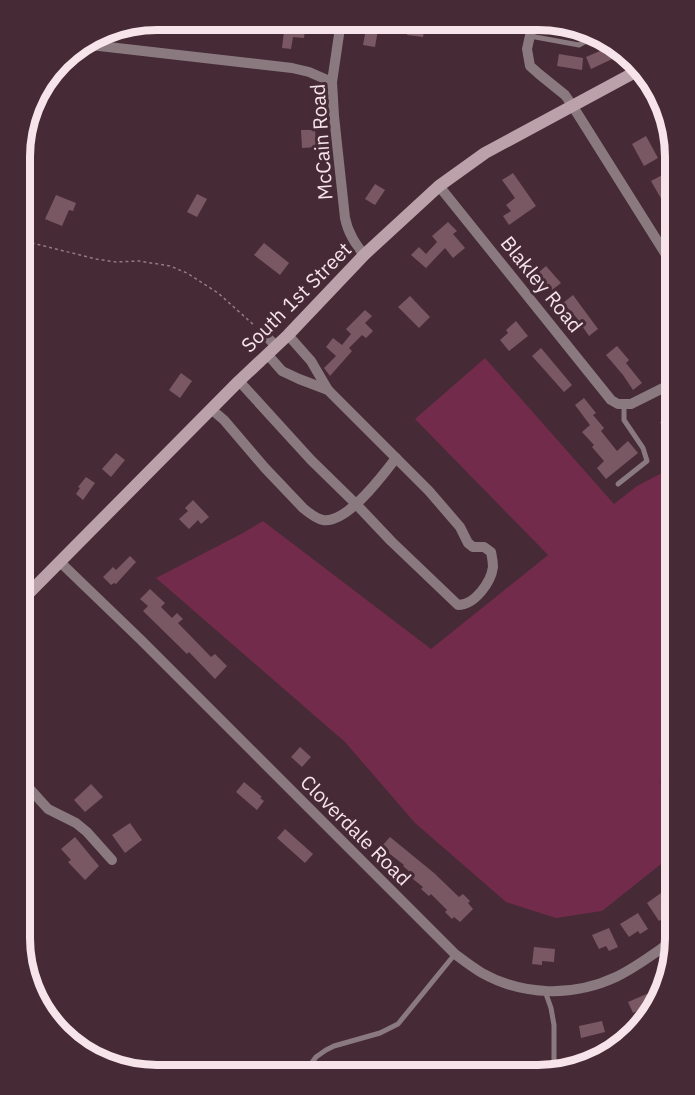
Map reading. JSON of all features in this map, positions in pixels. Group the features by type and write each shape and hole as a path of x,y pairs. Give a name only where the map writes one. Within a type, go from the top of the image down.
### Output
{"main road":[{"name":"South 1st Street","path":"30,592 239,381 288,335 364,255 439,186 485,153 633,73"}],"street":[{"name":"McCain Road","path":"340,30 332,82 345,218 347,230 364,255"},
{"path":"531,30 527,49 530,66 565,95 665,253"},
{"path":"96,46 292,68 309,72 332,82"},
{"name":"Blakley Road","path":"439,186 611,400 621,405"},
{"path":"263,333 282,371 328,390"},
{"path":"239,381 311,460 458,605 464,605 477,596 491,576 493,559 491,552 484,547 473,547 468,543 460,527 450,515 328,390 311,361 288,335"},
{"path":"621,405 635,403 665,387"},
{"path":"211,409 310,513 325,520 335,519 356,504 396,458"},
{"name":"Cloverdale Road","path":"60,562 455,954 481,972 518,987 545,991 572,990 606,981 665,946"},
{"path":"30,789 48,809 87,832 112,860"}],"lane":[{"path":"530,36 579,45 587,40"},
{"path":"618,484 647,461 643,448 624,420 621,405"},
{"path":"310,1065 316,1057 334,1046 380,1033 398,1024 455,954"},
{"path":"545,991 554,1025 554,1064"}],"path":[{"path":"30,242 96,259 116,262 139,261 170,266 187,273 218,292 263,333"}],"shaded area":[{"path":"485,358 614,504 637,486 665,471 665,778 660,782 665,790 665,861 602,911 556,918 506,902 415,823 345,742 156,578 263,521 431,649 548,555 415,419"}],"building":[{"path":"284,30 305,30 304,38 293,37 291,49 282,48"},
{"path":"366,30 378,30 375,47 363,45"},
{"path":"408,30 424,30 423,37 407,35"},
{"path":"605,49 616,57 591,69 586,57"},
{"path":"559,54 583,58 582,70 557,66"},
{"path":"301,130 315,130 316,147 302,148"},
{"path":"646,136 658,158 644,166 632,144"},
{"path":"513,173 536,206 509,225 503,216 511,211 506,205 515,198 502,180"},
{"path":"665,174 665,206 651,181"},
{"path":"375,184 385,190 375,205 365,199"},
{"path":"197,194 207,199 197,217 187,212"},
{"path":"56,195 76,203 73,211 69,210 62,226 45,219"},
{"path":"448,222 457,231 453,234 465,248 453,258 445,248 426,268 411,255 419,247 426,254 437,242 432,236"},
{"path":"264,243 289,263 280,275 254,255"},
{"path":"546,266 561,283 552,290 538,273"},
{"path":"573,295 598,329 589,336 563,303"},
{"path":"410,296 430,317 419,328 398,307"},
{"path":"365,310 372,316 365,323 373,331 366,338 362,335 349,348 352,351 330,376 324,368 336,356 326,347 333,338 342,345 351,334 346,329"},
{"path":"516,321 528,336 509,351 500,340 508,333 506,330"},
{"path":"617,346 629,360 626,363 642,383 633,390 606,355"},
{"path":"541,348 572,385 564,392 532,356"},
{"path":"181,373 192,381 180,398 169,390"},
{"path":"584,398 596,413 593,415 604,428 601,431 617,451 628,441 638,453 606,479 597,468 604,461 582,432 590,425 575,405"},
{"path":"665,419 665,432 660,422"},
{"path":"116,453 125,460 111,477 102,469"},
{"path":"86,477 95,483 83,500 76,494 80,488 78,487"},
{"path":"193,500 209,517 201,524 198,520 189,529 179,519 188,511 185,508"},
{"path":"130,556 136,562 116,584 111,585 103,577 113,567 116,570"},
{"path":"150,589 165,603 161,607 172,618 177,613 183,619 178,623 211,657 215,654 227,666 215,679 143,611 148,606 140,599"},
{"path":"300,747 311,757 302,767 291,757"},
{"path":"244,782 264,801 257,810 236,792"},
{"path":"91,784 103,797 85,812 74,800"},
{"path":"130,823 142,840 125,853 112,835"},
{"path":"285,829 313,854 305,863 277,838"},
{"path":"75,837 99,866 85,880 68,862 71,860 61,849"},
{"path":"390,837 459,897 463,894 470,901 468,903 473,909 460,922 454,917 452,919 445,912 447,910 431,894 429,896 421,889 423,887 408,875 410,872 404,865 381,847"},
{"path":"661,893 665,899 663,910 665,917 659,921 647,903"},
{"path":"638,913 648,929 640,934 638,931 629,937 620,924"},
{"path":"609,928 618,947 609,951 606,946 599,949 592,935"},
{"path":"534,947 555,949 554,962 542,961 542,965 532,964"},
{"path":"649,993 650,997 644,1007 633,1013 628,1002"},
{"path":"602,1021 605,1032 581,1038 579,1026"}]}
